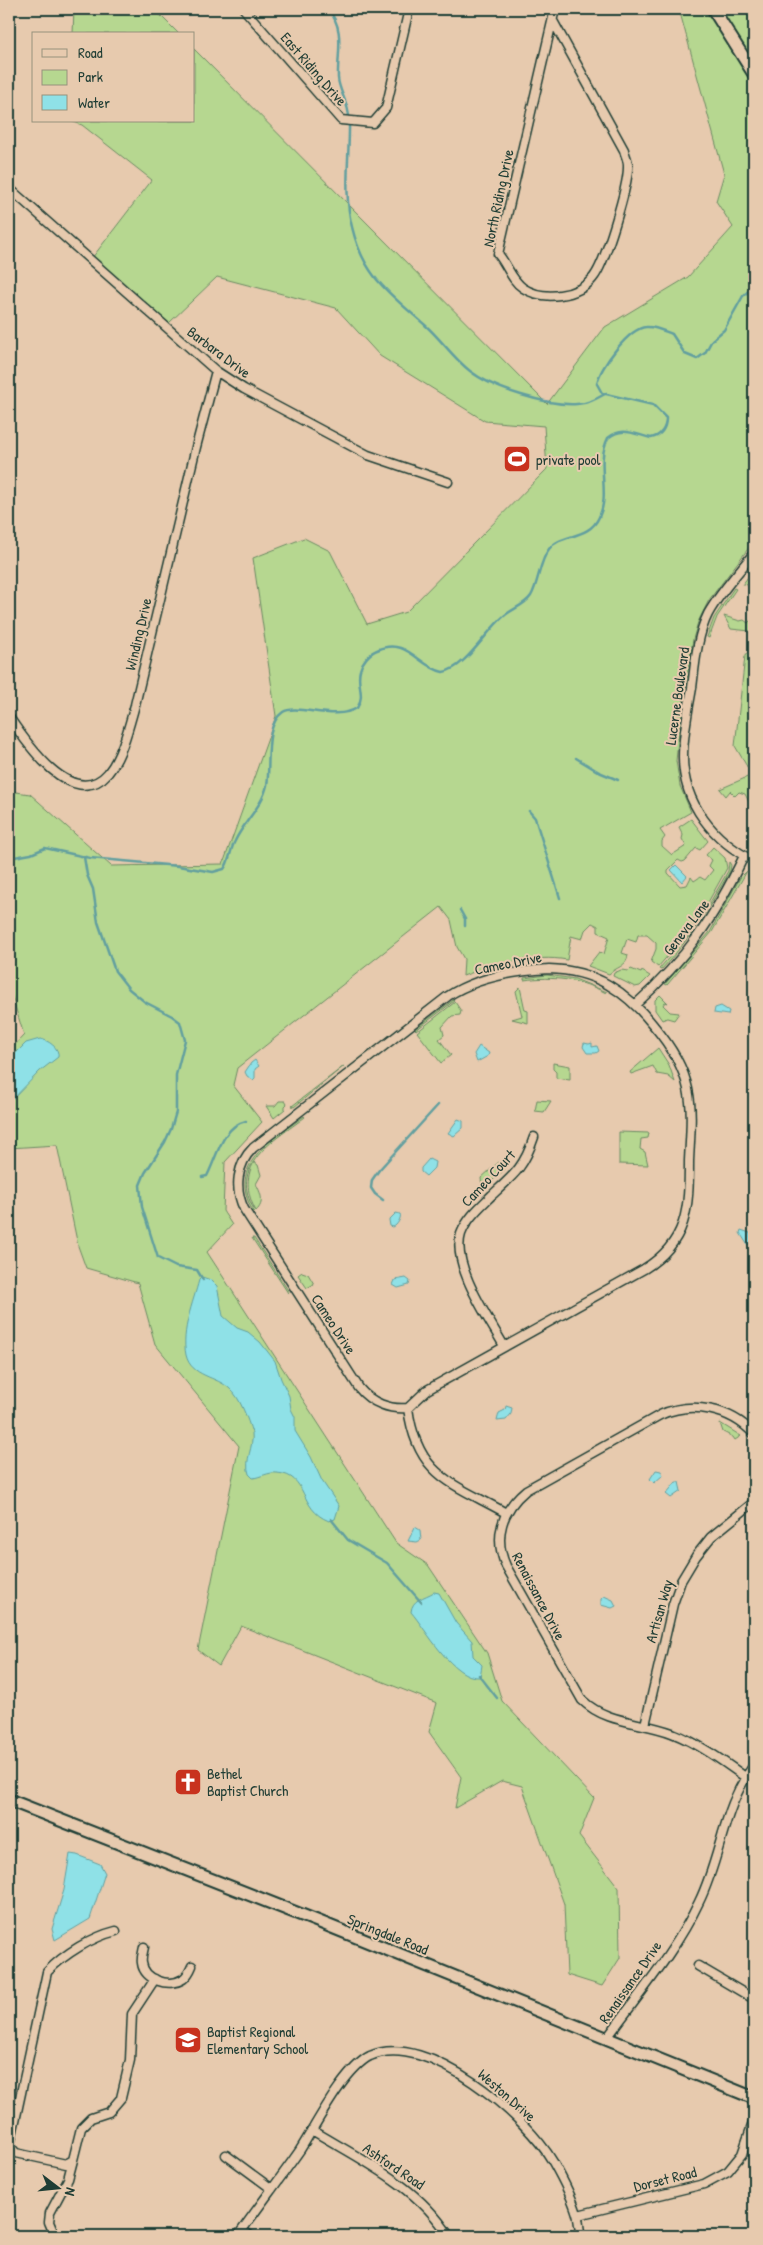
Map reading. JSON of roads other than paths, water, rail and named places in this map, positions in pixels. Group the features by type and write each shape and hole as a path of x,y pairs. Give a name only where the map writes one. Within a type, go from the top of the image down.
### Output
{"main road":[{"path":"713,9 754,74"},
{"name":"Springdale Road","path":"9,1800 754,2098"}],"street":[{"name":"East Riding Drive","path":"244,9 341,120 373,123 386,108 409,9"},
{"name":"North Riding Drive","path":"553,21 624,150 628,164 626,185 602,260 594,277 573,292 555,296 538,294 523,288 516,282 498,254 555,9"},
{"name":"Barbara Drive","path":"9,188 216,371 244,389 368,455 448,482"},
{"name":"Winding Drive","path":"9,717 34,754 56,774 81,784 93,782 107,774 123,744 135,706 196,447 216,371"},
{"name":"Lucerne Boulevard","path":"754,553 717,600 702,630 684,736 683,756 686,779 698,812 714,834 754,861"},
{"name":"Geneva Lane","path":"635,1004 675,965 699,937 720,904 744,856"},
{"name":"Cameo Drive","path":"530,970 562,970 606,983 620,991 635,1004 670,1046 681,1067 688,1088 690,1115 689,1200 685,1222 672,1246 654,1262 504,1346 427,1390 408,1408 381,1404 362,1392 249,1218 241,1203 238,1184 240,1169 246,1156 253,1148 408,1025 448,996 468,985 530,970"},
{"name":"Cameo Court","path":"504,1346 464,1272 459,1254 459,1242 469,1219 520,1169 528,1156 534,1137"},
{"name":"Renaissance Drive","path":"745,1777 682,1737 645,1725 603,1715 586,1704 577,1695 503,1560 499,1542 502,1522 506,1513 512,1503 526,1490 665,1412 690,1407 718,1412 732,1417 754,1434"},
{"path":"408,1408 416,1439 424,1458 433,1470 448,1483 506,1513"},
{"name":"Artisan Way","path":"645,1725 673,1604 681,1581 696,1556 712,1537 754,1502"},
{"name":"Renaissance Drive","path":"607,2038 679,1937 696,1908 711,1873 727,1814 745,1777 754,1765"},
{"path":"73,2160 66,2164 16,2153 9,2148 48,1972 55,1964 100,1935 116,1931"},
{"path":"144,1947 143,1968 155,1980 178,1982 187,1976 192,1966"},
{"path":"698,1966 754,1999"},
{"path":"55,2236 49,2222 50,2213 68,2179 81,2128 91,2118 110,2112 121,2098 130,2060 132,2014 155,1980"},
{"name":"Weston Drive","path":"240,2233 272,2189 338,2090 357,2067 370,2057 396,2052 411,2053 429,2058 475,2083 492,2096 525,2128 543,2147 553,2163 578,2214 581,2236"},
{"name":"Dorset Road","path":"578,2214 704,2184 728,2171 742,2154 754,2120"},
{"name":"Ashford Road","path":"312,2130 406,2188 422,2201 449,2236"},
{"path":"226,2155 272,2189"},
{"path":"240,2233 251,2236"}],"water":[{"name":"private pool","path":"515,452 521,456 518,468 513,469 512,457"},
{"path":"676,865 687,876 682,882 671,870"},
{"path":"721,1006 729,1011 728,1015 714,1013 715,1008"},
{"path":"40,1039 53,1045 58,1057 40,1071 9,1103 9,1060 26,1043"},
{"path":"584,1043 592,1043 592,1047 597,1046 599,1051 587,1053 583,1047"},
{"path":"479,1046 489,1053 488,1056 477,1062 474,1054"},
{"path":"255,1060 259,1066 255,1069 255,1078 253,1080 245,1072"},
{"path":"458,1119 463,1121 463,1128 454,1136 448,1133"},
{"path":"429,1159 435,1162 434,1168 426,1176 421,1172 421,1168"},
{"path":"396,1213 400,1214 398,1223 393,1227 390,1226 389,1220"},
{"path":"741,1230 750,1233 751,1245 747,1244 740,1233"},
{"path":"202,1277 211,1280 217,1286 223,1316 237,1328 248,1332 260,1342 275,1361 295,1417 295,1431 311,1457 322,1481 339,1506 335,1519 329,1521 319,1516 312,1509 299,1486 287,1475 274,1473 253,1478 249,1474 248,1464 252,1433 240,1403 234,1393 225,1385 193,1368 186,1355 186,1327 199,1280"},
{"path":"406,1278 410,1281 409,1285 398,1288 393,1285 395,1280"},
{"path":"506,1406 512,1408 511,1414 506,1420 497,1421 499,1413 505,1410"},
{"path":"656,1470 661,1471 663,1475 654,1483 650,1479"},
{"path":"676,1482 679,1482 681,1491 671,1498 666,1494"},
{"path":"415,1527 420,1530 421,1540 417,1542 408,1541"},
{"path":"434,1592 439,1593 456,1623 472,1641 473,1656 482,1665 480,1677 470,1676 450,1662 411,1612 414,1604 419,1599"},
{"path":"604,1596 613,1600 616,1606 612,1608 601,1605 601,1599"},
{"path":"70,1854 100,1864 105,1873 90,1919 55,1940 52,1929 64,1890"}],"waterway":[{"path":"328,9 334,17 339,33 338,78 349,113 347,186 349,214 357,244 371,272 389,293 431,330 458,360 480,378 521,395 565,404 581,404 605,394"},
{"path":"9,858 31,854 45,848 90,858 178,866 213,872 224,869 228,863 235,841 262,800 265,792 268,776 270,736 277,718 283,712 289,710 338,713 348,712 357,708 361,699 359,680 361,667 364,661 377,650 387,647 404,649 434,669 443,672 451,669 467,657 504,616 531,596 543,560 549,549 560,540 589,529 599,517 604,498 604,448 608,438 618,432 634,433 651,438 658,435 664,428 666,418 653,405 602,393 597,384 603,368 609,359 631,334 646,327 652,327 672,334 685,354 697,359 705,353 712,340 724,330 743,296 754,286"},
{"path":"576,758 599,772 618,780"},
{"path":"529,811 535,818 560,898"},
{"path":"84,857 87,875 93,889 98,922 115,971 129,989 145,1002 180,1022 185,1040 176,1075 176,1112 165,1142 145,1173 140,1185 142,1207 158,1258 176,1267 197,1270 203,1280"},
{"path":"460,910 465,919 465,926"},
{"path":"383,1200 371,1188 372,1180 438,1105"},
{"path":"202,1177 207,1176 221,1143 231,1129 246,1121"},
{"path":"331,1519 348,1540 387,1563 421,1602"},
{"path":"479,1675 497,1698"}],"place":[{"name":"private pool","path":"517,459"},
{"name":"Bethel Baptist Church","path":"188,1782"},
{"name":"Baptist Regional Elementary School","path":"188,2040"}]}
